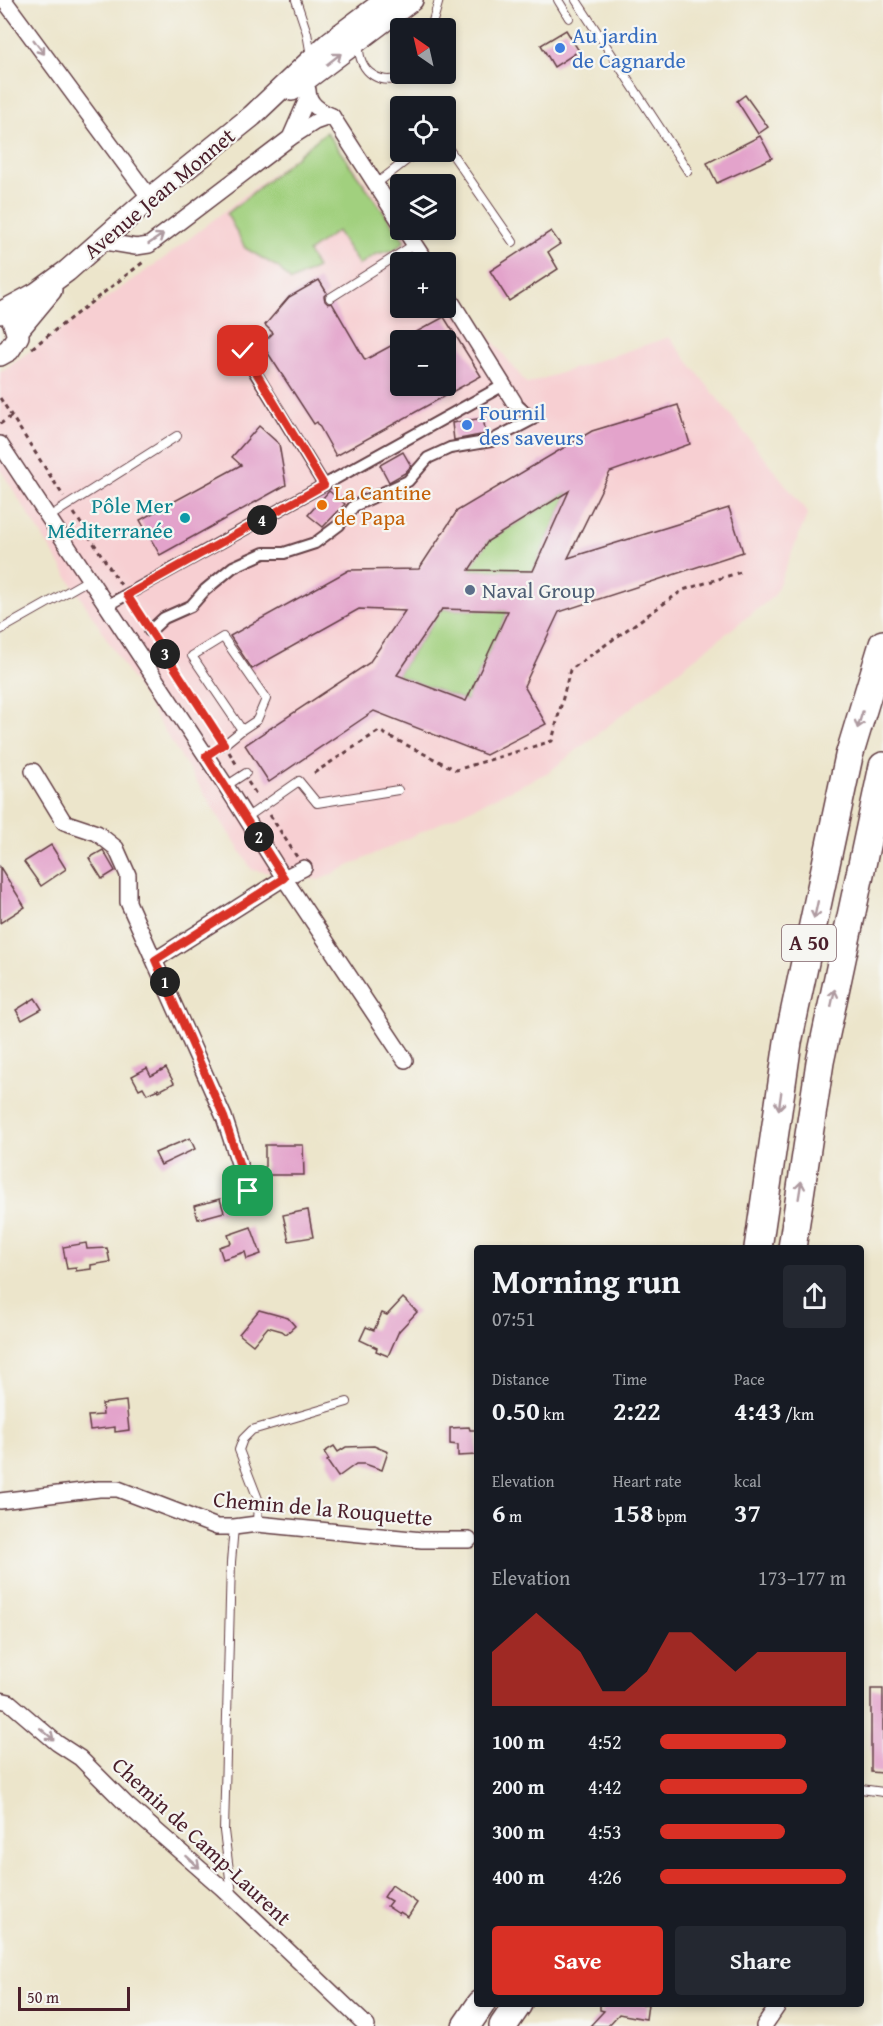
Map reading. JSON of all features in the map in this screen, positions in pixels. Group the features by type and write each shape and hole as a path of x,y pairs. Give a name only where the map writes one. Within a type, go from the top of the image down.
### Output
{"highway":[{"name":"A 50","path":"758,1245 788,1042 849,756 883,644"},
{"name":"A 50","path":"792,1245 820,1062 883,766"},
{"path":"466,2026 479,2007"},
{"path":"503,2026 517,2007"}],"main road":[{"name":"Avenue Jean Monnet","path":"0,313 37,292 67,271 150,198 252,116 311,58 386,0"},
{"name":"Avenue Jean Monnet","path":"252,116 308,88 360,40 412,0"},
{"name":"Avenue Jean Monnet","path":"0,355 14,345 18,336 17,331 67,271"},
{"path":"0,313 12,318 17,331"}],"street":[{"path":"4,0 150,198"},
{"path":"290,138 308,88 311,58"},
{"path":"308,88 315,106 332,116 390,206"},
{"path":"100,241 136,247 149,245 290,138 315,122 332,116"},
{"path":"412,240 420,252"},
{"path":"150,631 164,618 191,606 205,590 233,567 264,553 284,553 315,543 339,525 354,506 408,481 428,458 450,448 491,441 533,418 514,402 456,309"},
{"path":"243,351 324,485"},
{"path":"108,605 504,385"},
{"path":"0,444 405,1060"},
{"path":"33,771 64,822 97,833 116,848 128,875 128,903 224,1117 248,1191"},
{"path":"155,960 284,878 304,868"},
{"name":"Chemin de la Rouquette","path":"0,1501 99,1489 118,1489 217,1527 257,1524 422,1540 469,1540"},
{"name":"Chemin de Camp-Laurent","path":"0,1700 9,1702 57,1743 80,1758 128,1806 233,1899 366,2026"},
{"path":"764,2026 777,2007"}],"lane":[{"path":"296,0 307,33 311,58"},
{"path":"390,81 380,79 361,63 360,40 367,22 397,0"},
{"path":"434,18 439,0"},
{"path":"558,0 569,18"},
{"path":"576,0 688,171"},
{"path":"456,159 513,242"},
{"path":"376,184 404,162"},
{"path":"330,298 415,244"},
{"path":"49,517 177,436"},
{"path":"0,630 90,579"},
{"path":"206,756 257,720 267,699 223,637 192,657 242,730"},
{"path":"226,786 246,773"},
{"path":"246,818 299,781 317,803 398,790"},
{"path":"257,1524 258,1499 239,1450 243,1439 252,1430 347,1402"},
{"path":"233,1899 224,1831 231,1562 234,1527"},
{"path":"864,1789 883,1792"}],"path":[{"path":"0,398 224,744"},
{"path":"0,424 12,417"},
{"path":"314,773 379,731 456,770 552,741 570,670 683,591 744,571"}],"shaded area":[{"path":"326,132 390,212 390,240 412,240 422,252 390,252 390,318 456,318 456,295 527,384 669,337 808,513 774,596 549,772 319,880 252,870 0,469 0,372 167,256"}],"green space":[{"path":"326,132 390,220 390,240 405,241 394,250 376,254 359,265 337,231 308,252 317,268 291,281 279,268 245,248 227,214"},
{"path":"569,491 533,571 469,570 488,541"},
{"path":"442,609 508,611 466,701 397,675"}],"building":[{"name":"Au jardin de Cagnarde","path":"566,30 579,51 554,67 541,45"},
{"path":"745,95 768,127 758,134 737,101"},
{"path":"760,136 772,158 717,183 707,163"},
{"path":"551,231 560,244 548,252 558,269 509,301 490,271"},
{"path":"319,280 327,293 324,296 325,301 328,304 332,303 365,360 390,346 390,396 445,396 336,456 317,422 314,424 262,344 273,333 265,325 289,297"},
{"path":"442,318 445,318 452,330 420,330"},
{"path":"456,336 481,376 456,390"},
{"name":"Naval Group","path":"678,405 690,444 610,472 568,558 729,508 743,552 559,612 524,686 546,724 486,755 374,711 269,782 245,745 369,663 405,611 359,609 252,669 230,636 349,570 419,569 457,511 592,431","holes":["569,491 533,571 469,570 488,541","442,609 508,611 466,701 397,675"]},
{"path":"483,418 486,434 454,440 452,423"},
{"path":"259,426 279,444 286,485 160,555 140,520 241,465 232,457"},
{"path":"403,452 411,466 405,473 389,482 380,465"},
{"path":"329,491 345,504 323,527 308,515"},
{"path":"51,845 66,869 41,886 24,862"},
{"path":"103,850 115,871 102,879 89,858"},
{"path":"0,867 25,907 0,923"},
{"path":"35,998 42,1009 22,1020 16,1010"},
{"path":"147,1068 151,1076 166,1068 174,1083 147,1094 143,1087 139,1089 132,1076"},
{"path":"190,1138 195,1149 161,1165 155,1153"},
{"path":"265,1145 303,1145 304,1175 265,1175"},
{"path":"220,1199 224,1212 198,1219 194,1206"},
{"path":"308,1210 313,1237 289,1241 283,1215"},
{"path":"251,1227 261,1254 247,1259 245,1252 223,1259 219,1247 231,1243 228,1235"},
{"path":"86,1243 87,1249 107,1248 110,1262 91,1265 91,1269 76,1271 76,1268 67,1269 63,1247"},
{"path":"403,1298 417,1312 399,1331 388,1356 360,1340 366,1327 374,1330 382,1313 387,1315"},
{"path":"259,1310 288,1318 295,1326 286,1334 268,1327 253,1345 239,1334"},
{"path":"126,1401 129,1430 115,1432 115,1427 90,1430 88,1416 103,1415 102,1404"},
{"path":"469,1427 470,1430 474,1430 474,1455 458,1456 458,1445 450,1444 450,1428"},
{"path":"334,1446 338,1452 346,1447 374,1446 388,1452 382,1470 365,1464 356,1464 338,1477 324,1452"},
{"path":"871,1689 883,1689 883,1773 871,1772"},
{"path":"392,1885 417,1903 408,1917 387,1906 391,1901 384,1897"},
{"path":"600,2007 648,2007 646,2019 619,2014 608,2026 590,2026 604,2011 600,2010"}],"place":[{"name":"Au jardin de Cagnarde","path":"560,48"},
{"name":"Fournil des saveurs","path":"467,425"},
{"name":"La Cantine de Papa","path":"322,505"},
{"name":"Pôle Mer Méditerranée","path":"185,518"},
{"name":"Naval Group","path":"470,590"}],"route":[{"path":"243,351 324,485 127,595 224,744 206,756 284,878 155,960 224,1117 248,1191"}]}
